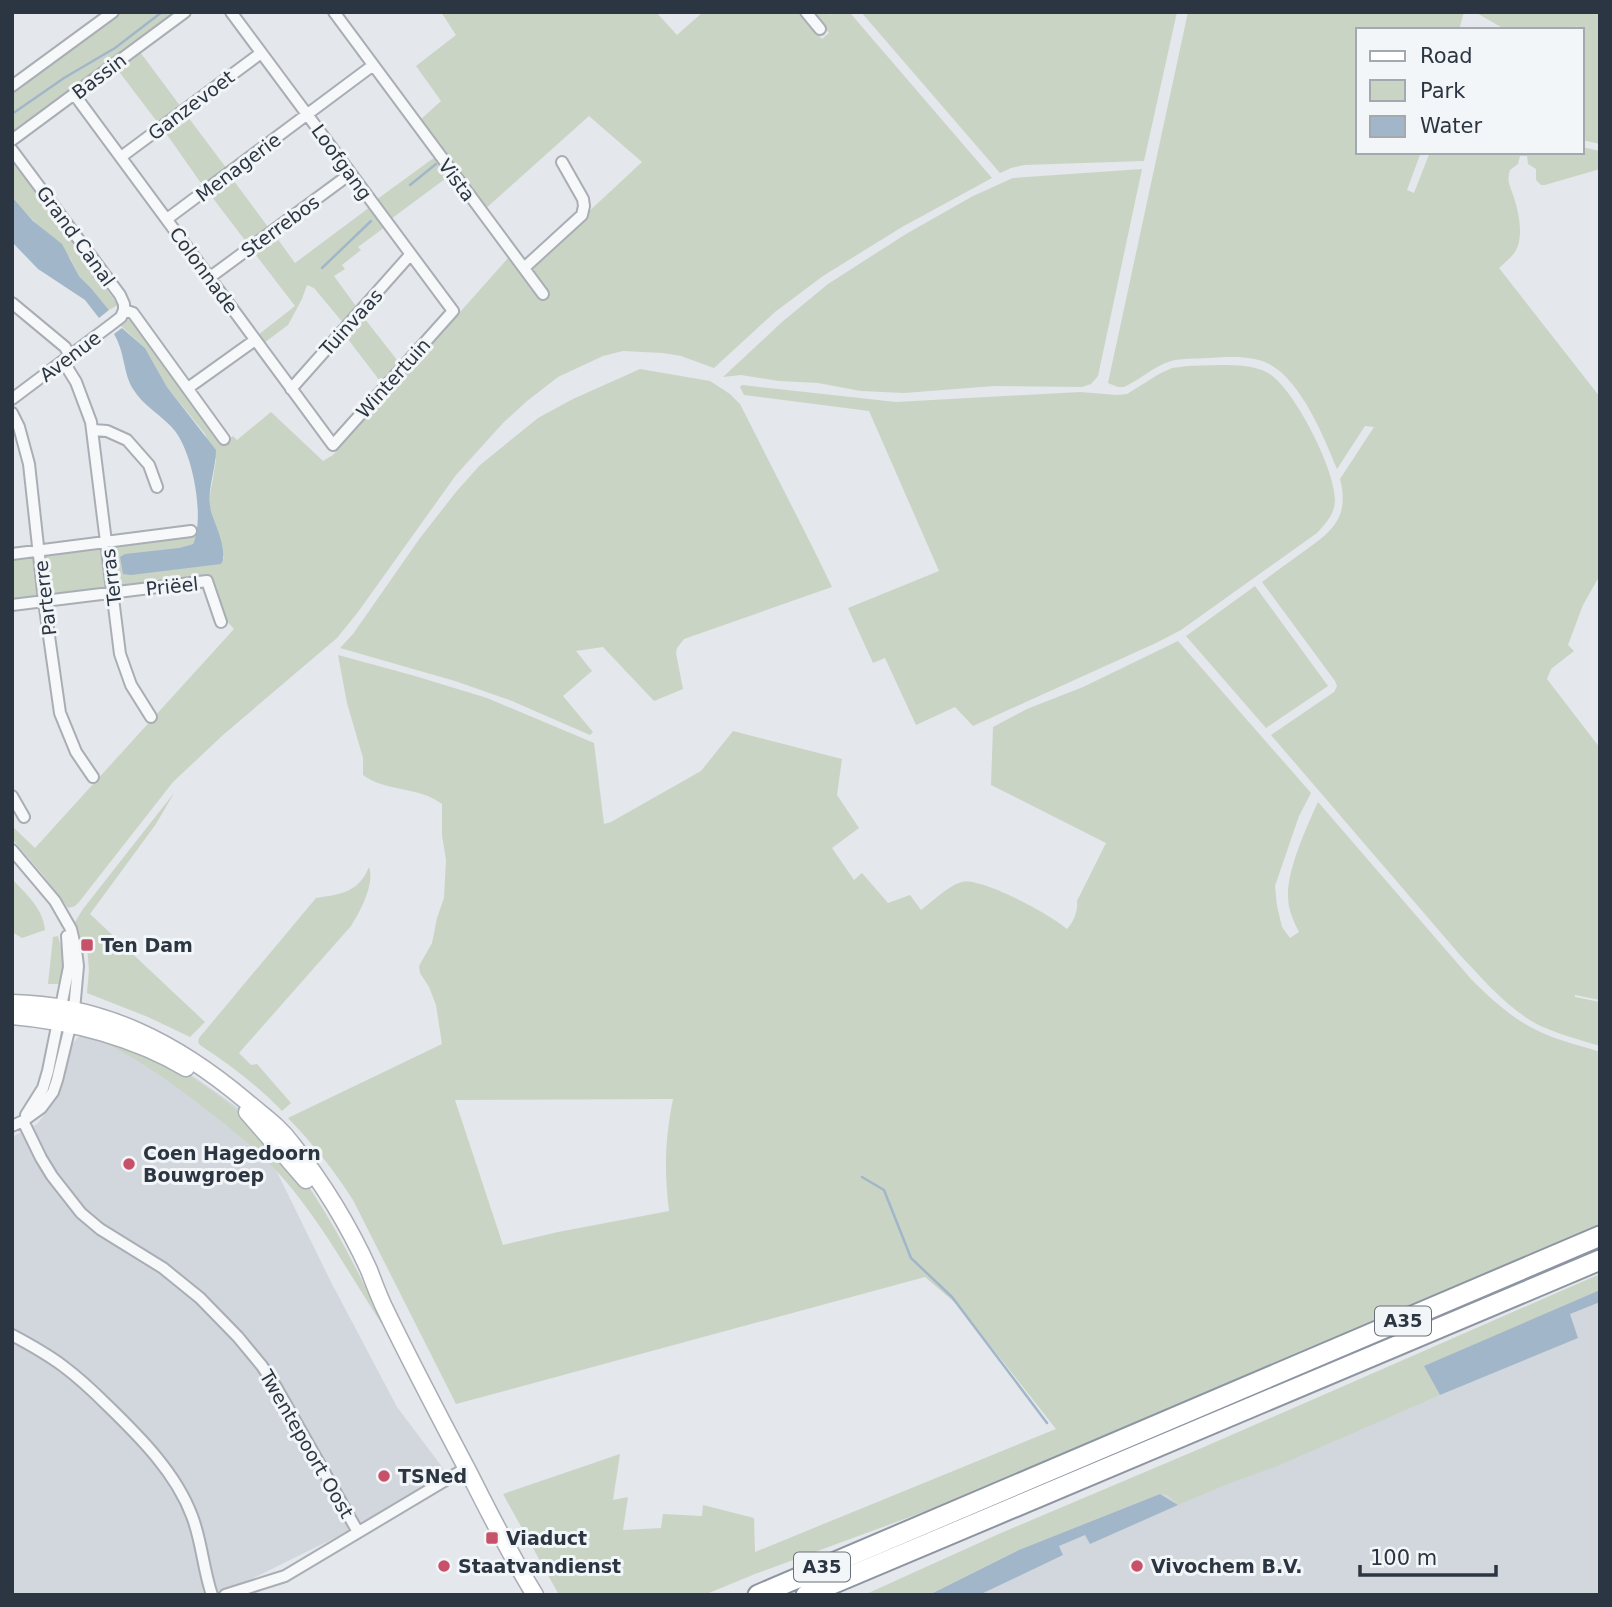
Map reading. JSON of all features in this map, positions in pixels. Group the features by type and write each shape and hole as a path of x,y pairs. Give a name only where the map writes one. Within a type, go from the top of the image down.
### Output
{"highway":[{"name":"A35","path":"758,1595 1600,1236"},
{"name":"A35","path":"806,1595 1600,1260"}],"main road":[{"path":"12,1003 66,1016 126,1025 181,1053 208,1071 282,1132 308,1166 342,1220 369,1270 384,1307 535,1595"},
{"path":"12,1016 66,1016"}],"street":[{"path":"12,86 113,12"},
{"name":"Bassin","path":"12,140 186,12"},
{"name":"Loofgang","path":"231,12 453,311"},
{"name":"Vista","path":"334,12 543,294"},
{"path":"806,12 820,29"},
{"name":"Ganzevoet","path":"121,157 261,53"},
{"path":"308,114 372,66"},
{"name":"Colonnade","path":"74,94 333,445"},
{"name":"Menagerie","path":"167,219 308,114"},
{"name":"Grand Canal","path":"12,150 120,296 124,310 133,313 225,439"},
{"path":"524,268 582,215 583,200 562,162"},
{"name":"Sterrebos","path":"209,278 350,174"},
{"name":"Tuinvaas","path":"291,389 410,255"},
{"name":"Terras","path":"12,303 65,347 88,411 93,430 120,654 131,685 151,717"},
{"name":"Avenue","path":"12,399 121,317 124,310"},
{"name":"Wintertuin","path":"333,445 453,311"},
{"path":"187,388 255,340"},
{"name":"Parterre","path":"12,413 19,426 29,464 60,713 76,752 93,777"},
{"path":"93,430 107,431 127,440 149,465 157,487"},
{"path":"12,554 191,531"},
{"name":"Priëel","path":"12,605 207,581 221,622"},
{"path":"12,796 24,817"},
{"name":"Twentepoort Oost","path":"12,850 55,901 71,929 78,966 66,1016 43,1088 18,1124 81,1213 100,1229 163,1268 207,1304 238,1337 276,1387 358,1532"},
{"path":"12,1335 61,1364 80,1379 151,1450 174,1482 193,1518 212,1595"},
{"name":"Twentepoort Oost","path":"225,1595 285,1576 467,1468"}],"shaded area":[{"path":"87,1035 157,1058 193,1076 258,1122 275,1168 397,1407 452,1480 219,1595 12,1595 12,1137 37,1124 44,1115 61,1088 69,1049 78,1037"},
{"path":"1600,1287 1600,1595 911,1595"}],"green space":[{"path":"121,12 175,12 12,134 12,93"},
{"path":"441,12 656,12 677,35 703,12 799,12 822,39 829,33 811,12 828,12 830,15 833,12 852,12 992,178 902,227 823,276 775,312 714,368 681,356 623,351 603,356 558,377 527,401 456,475 337,638 223,735 173,782 79,902 68,908 12,839 12,826 35,848 234,629 226,620 215,584 210,578 119,587 117,585 112,550 118,544 197,534 193,544 179,548 224,559 210,508 216,460 205,434 167,387 145,348 119,324 129,317 223,443 233,436 237,440 271,412 323,461 333,455 509,257 541,298 528,268 642,162 589,116 485,209 419,121 441,101 416,66 456,35"},
{"path":"861,12 1177,12 1144,161 1024,165 1000,173"},
{"path":"1188,12 1464,12 1460,28 1356,28 1356,154 1420,154 1407,190 1414,193 1429,154 1584,154 1584,147 1600,151 1600,169 1545,185 1536,180 1536,169 1528,164 1527,156 1520,156 1518,164 1510,170 1509,184 1518,214 1520,238 1515,252 1499,268 1600,397 1600,575 1583,605 1568,645 1574,651 1551,669 1547,679 1600,748 1600,1000 1575,997 1600,1002 1600,1046 1531,1021 1498,995 1460,955 1271,735 1334,692 1337,686 1262,582 1322,538 1336,522 1343,504 1340,479 1374,427 1365,426 1337,469 1310,410 1290,381 1267,363 1230,357 1175,360 1159,366 1124,387 1108,383"},
{"path":"1475,12 1600,12 1600,144 1584,140 1584,28 1503,28"},
{"path":"140,52 181,107 158,123 117,69"},
{"path":"185,113 227,169 203,186 163,129"},
{"path":"435,157 449,176 391,219 376,200"},
{"path":"12,160 118,305 109,310 79,276 70,258 17,204 12,197"},
{"path":"1142,169 1098,376 1091,384 1082,387 994,386 904,393 861,391 818,383 741,375 723,377 828,284 906,234 973,196 1013,178"},
{"path":"231,177 268,227 247,243 209,193"},
{"path":"370,207 385,227 358,247 361,250 342,265 345,269 334,276 358,309 344,324 314,288 307,285 288,325 264,343 258,335 295,306 252,250 274,234 295,263"},
{"path":"361,314 401,365 383,385 344,334"},
{"path":"1220,365 1263,370 1290,395 1312,431 1329,470 1335,501 1329,518 1317,533 1181,630 973,726 955,707 916,725 885,658 873,663 848,608 939,571 869,411 744,395 740,387 742,385 896,402 1080,392 1117,395 1127,394 1172,368"},
{"path":"640,369 710,381 740,404 832,587 684,639 676,653 683,689 654,701 603,647 576,651 592,671 563,696 593,732 590,735 512,701 455,681 340,648 353,634 420,538 480,465 538,418"},
{"path":"103,548 107,589 53,596 48,592 44,559 49,553"},
{"path":"33,555 36,559 40,594 38,597 12,602 12,557"},
{"path":"1255,586 1328,686 1266,728 1186,636"},
{"path":"1178,641 1311,793 1299,816 1275,886 1282,927 1290,938 1299,932 1289,905 1291,874 1298,848 1318,802 1471,979 1497,1003 1536,1030 1600,1052 1600,1226 975,1493 704,1595 559,1595 503,1494 620,1454 613,1500 628,1497 623,1530 661,1528 663,1514 702,1516 703,1505 754,1518 755,1552 1056,1429 960,1307 925,1277 456,1404 353,1200 323,1158 288,1118 442,1044 436,1005 419,966 432,943 444,898 446,860 442,835 442,804 423,794 382,784 363,775 363,758 347,703 338,655 487,698 594,743 604,824 701,771 733,731 842,759 837,795 859,828 832,848 854,880 862,873 888,903 910,895 921,910 952,887 962,882 971,882 1016,898 1067,929 1075,916 1077,901 1106,843 991,785 993,727 1027,709 1083,687","holes":["673,1099 666,1155 669,1211 503,1245 455,1100"]},
{"path":"174,793 156,824 90,914 205,1022 190,1037 87,993 87,945 76,934 75,922"},
{"path":"369,867 368,889 351,926 239,1053 251,1065 257,1064 291,1103 282,1111 243,1076 200,1045 199,1038 316,898 348,891 360,882"},
{"path":"12,879 37,908 45,930 22,938 12,932"},
{"path":"58,936 66,960 61,984 48,984 53,937"},
{"path":"102,1039 142,1052 195,1079 240,1112 280,1151 323,1209 387,1329 317,1222 272,1166 237,1134 187,1095 140,1062 101,1041"},
{"path":"1600,1274 1600,1290 1425,1366 1440,1395 1275,1467 1178,1505 1168,1495 1160,1494 1019,1550 929,1595 864,1595 1001,1533"}],"water":[{"path":"12,197 33,221 62,244 79,276 109,310 99,318 85,300 38,269 12,242"},
{"path":"122,328 145,348 167,387 216,450 210,503 222,546 221,564 123,574 120,557 125,554 193,544 198,519 195,486 187,455 175,431 142,401 130,383 114,334"},
{"path":"1600,1290 1600,1302 1570,1314 1578,1338 1440,1395 1424,1366"},
{"path":"1160,1494 1178,1505 1090,1544 1085,1535 1059,1546 1063,1555 979,1595 929,1595 1019,1550"}],"waterway":[{"path":"12,114 64,78 115,48 162,12"},
{"path":"410,185 436,164"},
{"path":"322,268 371,221"},
{"path":"862,1177 884,1190 911,1258 952,1297 1047,1423"}],"place":[{"name":"Ten Dam","path":"87,945"},
{"name":"Coen Hagedoorn Bouwgroep","path":"129,1164"},
{"name":"TSNed","path":"384,1476"},
{"name":"Viaduct","path":"492,1538"},
{"name":"Staatvandienst","path":"444,1566"},
{"name":"Vivochem B.V.","path":"1137,1566"}]}
